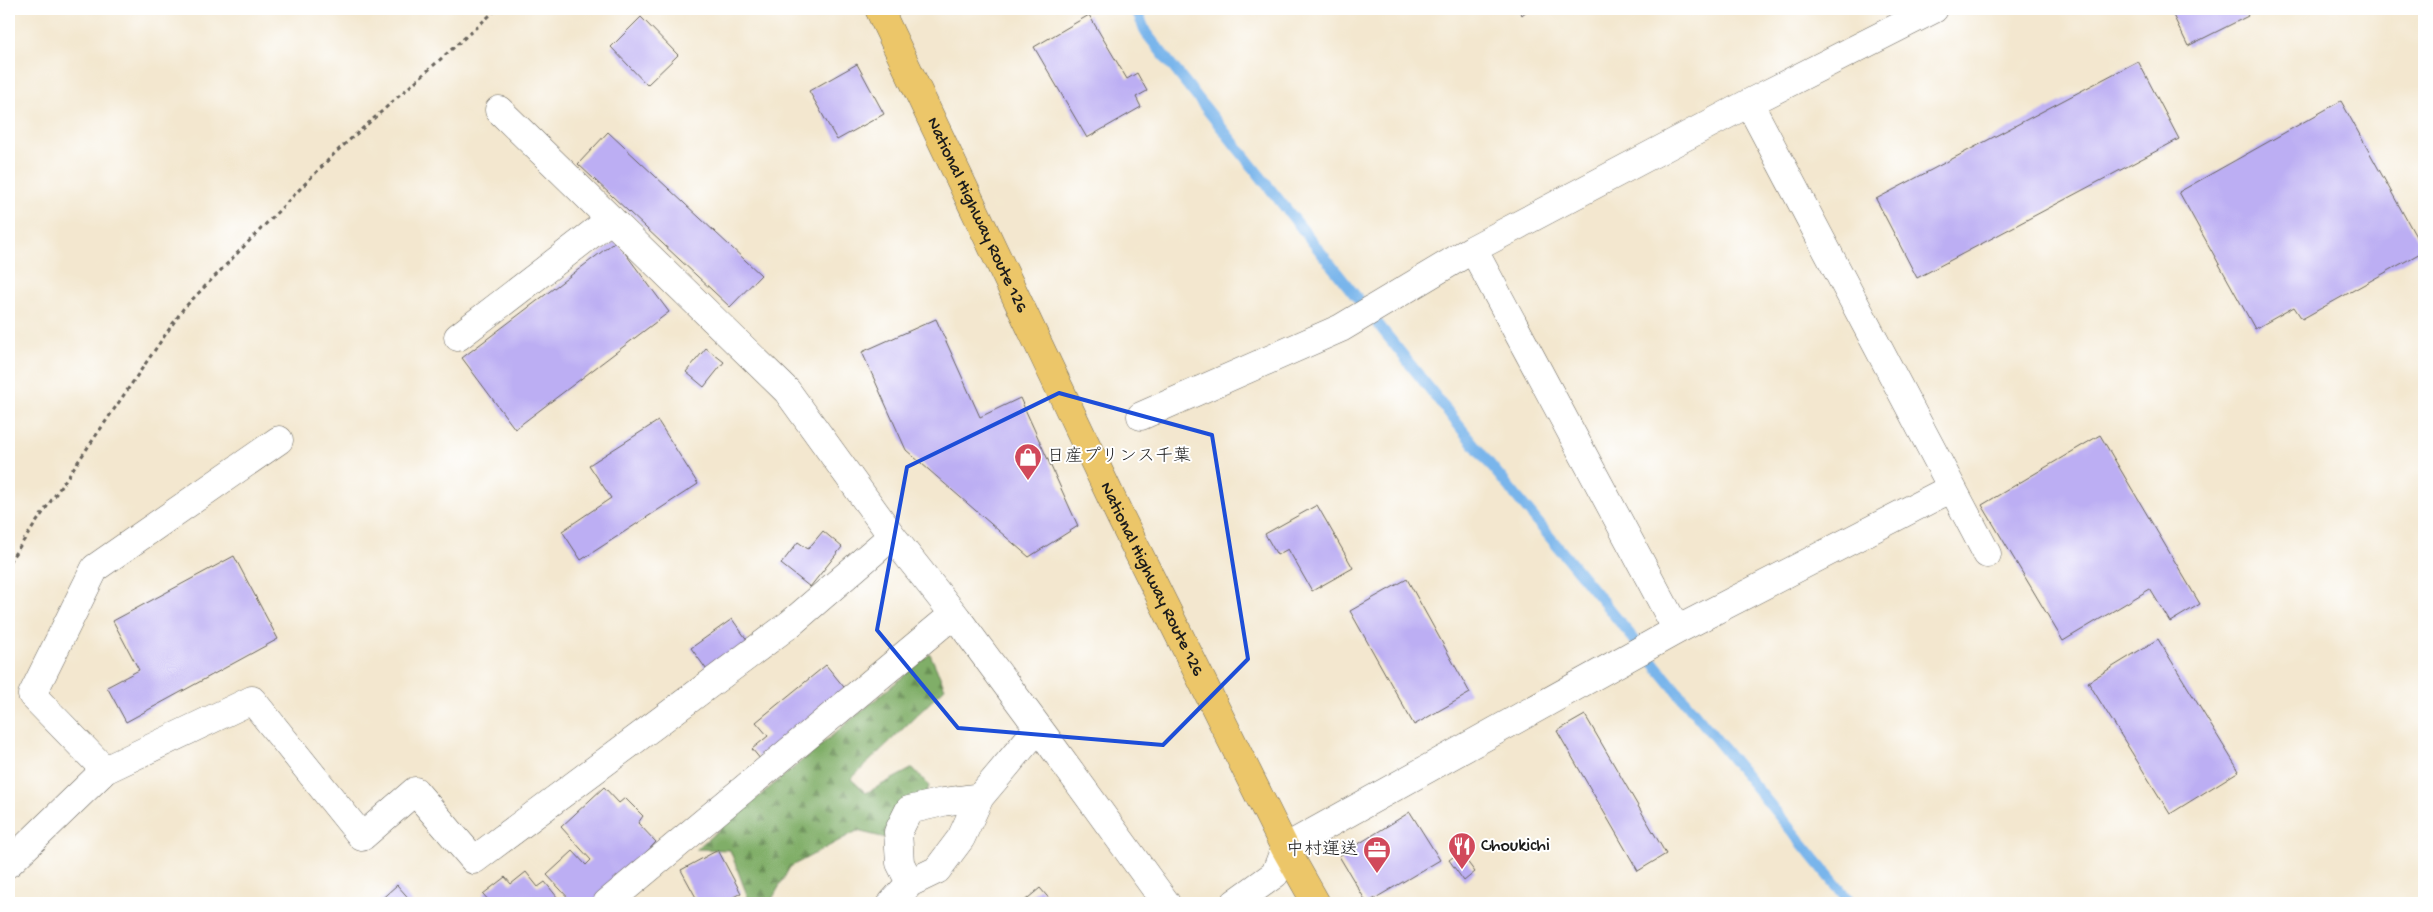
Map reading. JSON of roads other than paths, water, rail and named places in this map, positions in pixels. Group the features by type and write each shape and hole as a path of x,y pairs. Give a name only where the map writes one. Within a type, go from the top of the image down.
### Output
{"highway":[{"name":"National Highway Route 126","path":"879,9 1121,518 1285,848 1316,903"}],"street":[{"path":"1141,416 1341,328 1383,301 1473,249 1749,103 1934,9"},
{"path":"1749,103 1987,554"},
{"path":"499,110 787,391 892,536 954,614 1166,903"},
{"path":"458,337 611,220"},
{"path":"1473,249 1677,630"},
{"path":"105,770 32,696 95,568 279,440"},
{"path":"1236,903 1275,874 1285,848 1677,630 1952,488"},
{"path":"9,863 105,770 252,700 362,837 415,791 474,860 790,624 892,536"},
{"path":"607,903 954,614"},
{"path":"892,903 910,883 937,870 961,838 980,797 1038,728"},
{"path":"910,883 900,864 898,832 909,810 943,802 980,797"}],"waterway":[{"path":"1136,9 1146,33 1484,457 1851,903"}],"railway":[{"path":"2418,9 2424,20"}],"place":[{"name":"日産プリンス千葉","path":"1028,481"},
{"name":"Choukichi","path":"1462,870"},
{"name":"中村運送","path":"1377,874"}]}
